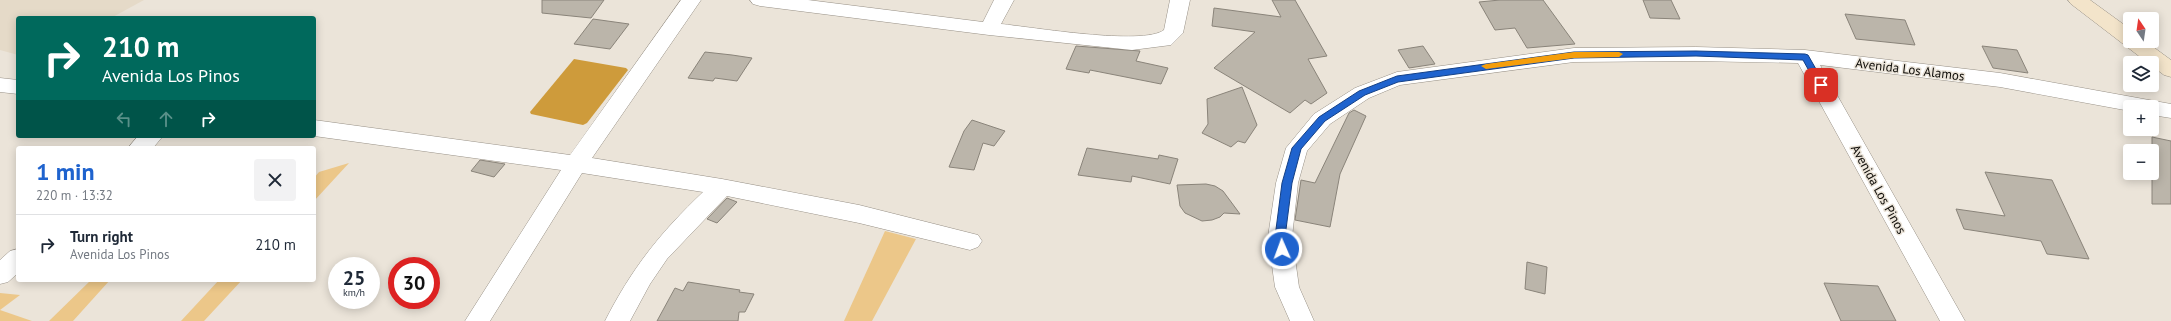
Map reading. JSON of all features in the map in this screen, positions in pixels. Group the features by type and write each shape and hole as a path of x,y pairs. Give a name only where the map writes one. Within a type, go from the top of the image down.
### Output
{"street":[{"path":"477,321 576,164 691,0"},
{"path":"760,0 989,29 1132,44 1164,40 1173,33 1180,0"},
{"path":"989,29 1004,0"},
{"path":"2078,0 2123,34"},
{"path":"2141,48 2171,70"},
{"name":"Avenida Los Alamos","path":"1302,321 1287,287 1280,237 1287,183 1297,148 1322,119 1362,93 1397,79 1574,55 1696,54 1805,57 1907,67 2000,80 2123,103"},
{"name":"Avenida Los Pinos","path":"1805,57 1953,321"},
{"path":"0,85 16,87"},
{"path":"2159,109 2171,111"},
{"path":"316,128 576,164 722,187 859,214 970,241"},
{"path":"141,146 150,138"},
{"path":"617,321 634,287 652,261 722,187"},
{"path":"0,275 16,260"}],"shaded area":[{"path":"0,0 144,0 115,16 16,16 16,54 0,50"},
{"path":"574,59 626,68 628,70 587,123 583,125 531,114 530,112"},
{"path":"349,163 316,199 316,176 319,172"},
{"path":"885,231 916,239 872,321 844,321"},
{"path":"89,282 108,282 73,321 49,321"},
{"path":"217,282 240,282 204,321 181,321"},
{"path":"0,293 20,295 0,310"},
{"path":"0,310 32,321 0,321"}],"building":[{"path":"542,0 604,0 591,18 542,13"},
{"path":"1272,0 1295,0 1327,56 1308,59 1327,93 1311,104 1305,100 1290,113 1214,68 1255,32 1212,26 1214,8 1281,17"},
{"path":"1500,0 1543,0 1575,44 1527,48 1515,28 1495,30 1479,2"},
{"path":"1643,0 1671,0 1680,19 1650,18"},
{"path":"1845,14 1905,20 1915,45 1856,39"},
{"path":"593,19 629,24 610,49 574,44"},
{"path":"1076,46 1140,51 1136,61 1168,68 1161,84 1090,70 1089,73 1066,69"},
{"path":"1423,46 1435,64 1409,68 1398,50"},
{"path":"1982,46 2017,50 2028,73 1993,68"},
{"path":"705,52 752,58 737,81 715,78 713,81 688,78"},
{"path":"1242,87 1257,125 1245,143 1238,141 1231,147 1202,133 1208,124 1207,99"},
{"path":"1354,110 1366,116 1340,174 1330,227 1295,220 1301,180 1315,183 1349,113"},
{"path":"972,120 1005,131 994,146 983,143 974,170 949,167 964,131"},
{"path":"2152,137 2171,141 2171,204 2152,204 2152,180 2159,180 2159,144 2152,144"},
{"path":"1087,148 1158,159 1159,155 1178,159 1170,184 1132,176 1131,182 1078,175"},
{"path":"480,160 505,164 494,177 471,171"},
{"path":"1985,172 2052,180 2089,259 2047,254 2041,241 1964,229 1956,209 2005,216"},
{"path":"1206,184 1215,186 1223,191 1240,214 1224,213 1220,217 1212,220 1202,221 1185,213 1180,206 1177,185"},
{"path":"727,198 737,202 717,223 707,219"},
{"path":"1527,262 1547,267 1545,294 1525,289"},
{"path":"688,282 740,290 739,292 754,294 745,312 739,312 738,321 657,321 675,288 683,291"},
{"path":"1824,283 1878,286 1896,321 1841,321"}],"slow traffic":[{"path":"1486,66 1574,55 1619,54"}],"route":[{"path":"1282,249 1280,237 1287,183 1297,148 1322,119 1362,93 1397,79 1574,55 1696,54 1805,57 1821,85"}]}
